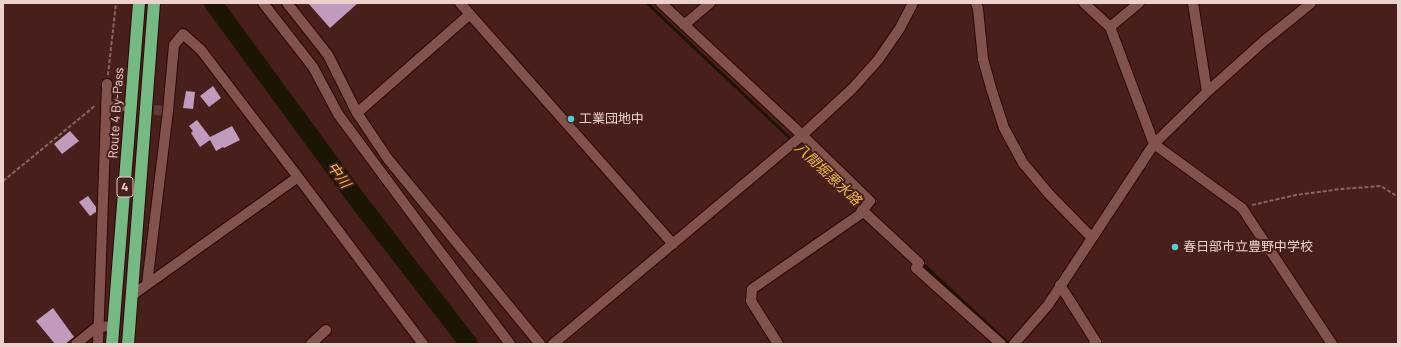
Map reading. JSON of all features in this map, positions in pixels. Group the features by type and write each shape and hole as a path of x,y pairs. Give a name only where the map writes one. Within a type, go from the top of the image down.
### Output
{"highway":[{"name":"Route 4 By-Pass","path":"112,344 139,3"},
{"name":"4","path":"128,344 154,3"}],"street":[{"path":"263,3 313,67 343,120 510,344"},
{"path":"287,3 328,55 356,113 388,159 540,344"},
{"path":"460,3 673,244"},
{"path":"661,3 870,201 859,215 752,289 751,301 778,344"},
{"path":"684,25 710,3"},
{"path":"553,344 789,146 852,89 878,60 900,28 913,3"},
{"path":"976,3 978,9 983,59 1004,128 1023,163 1049,194 1092,238"},
{"path":"1084,3 1110,27 1154,144 1242,208 1332,344"},
{"path":"1110,27 1139,3"},
{"path":"1193,3 1207,92"},
{"path":"1015,343 1048,305 1154,144 1207,92 1264,41 1311,3"},
{"path":"356,113 470,14"},
{"path":"147,284 168,111 174,45 183,34 201,50 298,176 423,344"},
{"path":"98,344 107,84"},
{"path":"106,101 121,108"},
{"path":"131,296 298,176"},
{"path":"864,208 919,263 916,268 1000,344"},
{"path":"1060,286 1096,342 1094,344"},
{"path":"76,344 98,326 114,327"},
{"path":"311,344 326,330"}],"path":[{"path":"107,84 116,3"},
{"path":"3,181 106,101"},
{"path":"1242,208 1296,195 1341,189 1381,186 1398,197"}],"building":[{"path":"308,3 358,3 330,28"},
{"path":"213,86 221,98 209,107 200,96"},
{"path":"186,91 195,92 193,109 183,108"},
{"path":"197,120 210,137 232,126 240,140 216,151 210,140 200,147 191,133 193,131 189,126"},
{"path":"70,131 79,141 62,154 54,144"},
{"path":"88,196 96,207 96,212 90,216 79,202"},
{"path":"53,308 74,337 65,344 55,344 36,321"}],"waterway":[{"name":"中川","path":"213,3 359,202 469,344"},
{"name":"八間堀悪水路","path":"647,3 792,140"},
{"name":"八間堀悪水路","path":"796,144 863,207"},
{"name":"八間堀悪水路","path":"921,262 1009,344"}],"tunnel":[{"path":"124,108 168,111"}],"place":[{"name":"工業団地中","path":"571,119"},
{"name":"春日部市立豊野中学校","path":"1175,247"}]}
